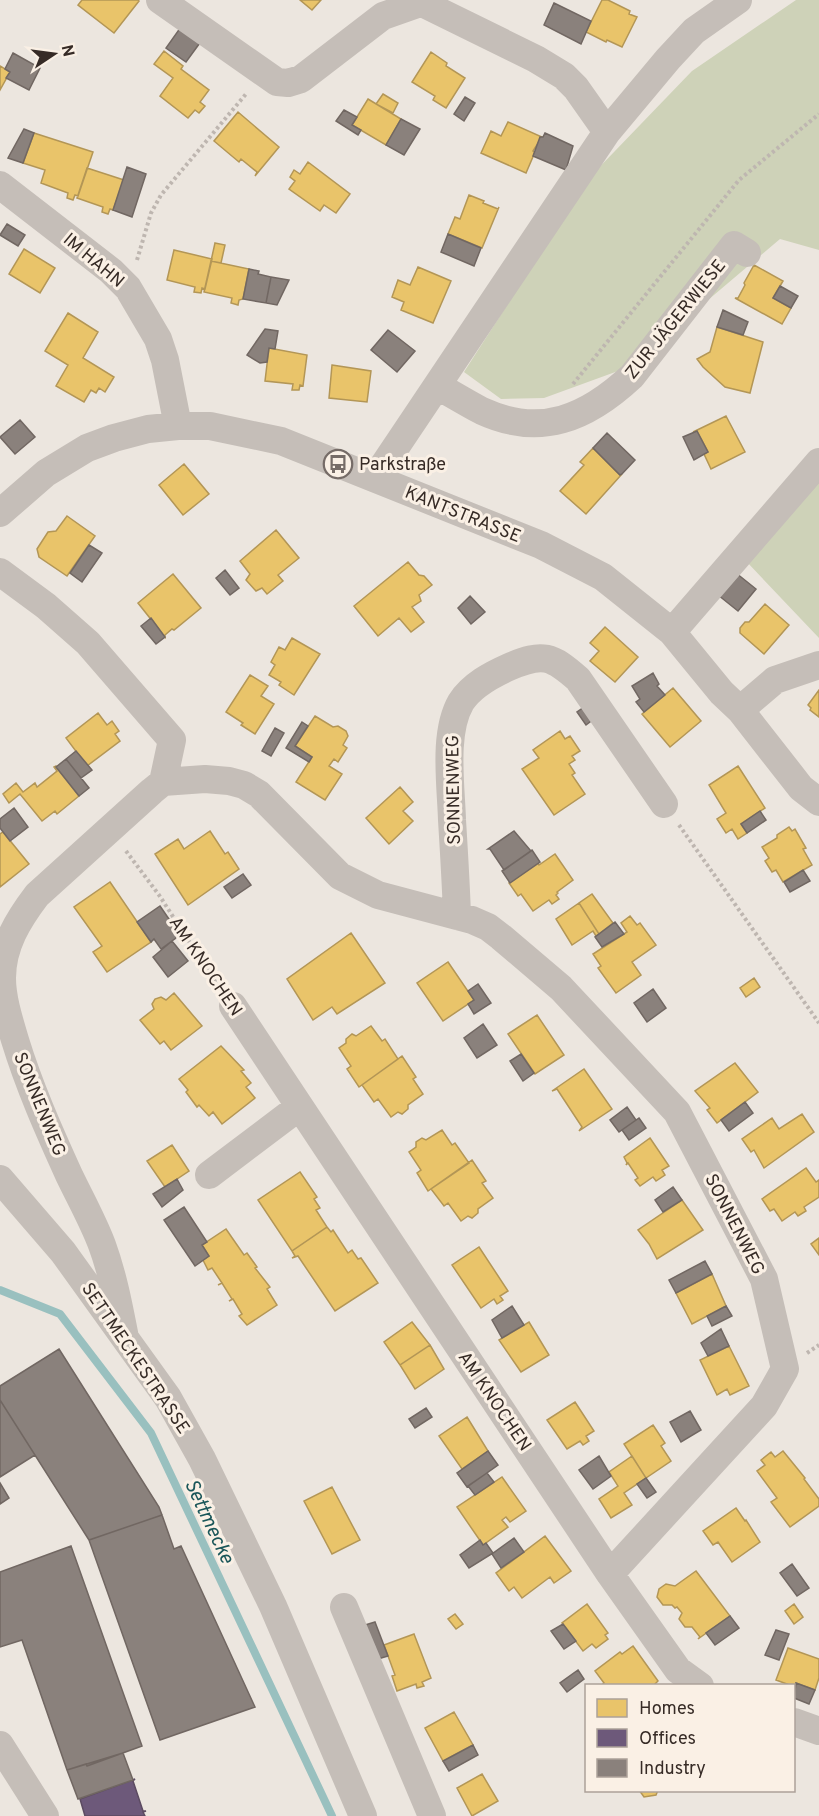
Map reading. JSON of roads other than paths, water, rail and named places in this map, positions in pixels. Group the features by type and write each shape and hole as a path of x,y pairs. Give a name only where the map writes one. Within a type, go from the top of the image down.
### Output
{"street":[{"path":"160,0 277,82 288,83 301,79 383,16 419,1 536,59 564,76 576,88 608,132"},
{"path":"375,478 608,132 694,31 738,0"},
{"name":"IM HAHN","path":"0,185 111,271 128,288 158,339 171,384 178,426"},
{"name":"ZUR JÄGERWIESE","path":"438,386 482,411 507,420 527,424 569,419 593,407 632,376 734,245 747,253"},
{"name":"KANTSTRASSE","path":"0,513 46,473 87,448 148,429 210,426 281,441 541,545 603,577 672,632 722,693 740,711 801,788 819,802"},
{"path":"672,632 819,462"},
{"path":"0,572 46,606 88,643 172,740 163,782"},
{"name":"SONNENWEG","path":"457,916 450,768 452,726 462,701 479,683 497,673 541,658 550,658 569,671 578,679 664,804"},
{"path":"740,711 775,680 819,665"},
{"name":"SONNENWEG","path":"125,1338 112,1276 101,1244 59,1153 23,1065 9,1020 2,978 10,938 22,915 37,895 109,827 163,782 205,779 228,781 244,785 259,794 340,876 378,895 457,916 488,927 541,969 677,1112 764,1279 785,1369 764,1406 610,1574"},
{"name":"AM KNOCHEN","path":"232,1006 610,1574 678,1670 697,1684"},
{"path":"208,1175 299,1107"},
{"name":"SETTMECKESTRASSE","path":"0,1179 63,1252 168,1398 202,1459 273,1606 363,1816"},
{"path":"344,1607 432,1816"},
{"path":"795,1722 819,1731"},
{"path":"0,1745 45,1816"}],"waterway":[{"name":"Settmecke","path":"0,1290 60,1314 151,1433 332,1816"}],"place":[{"name":"Parkstraße","path":"338,464"}]}
